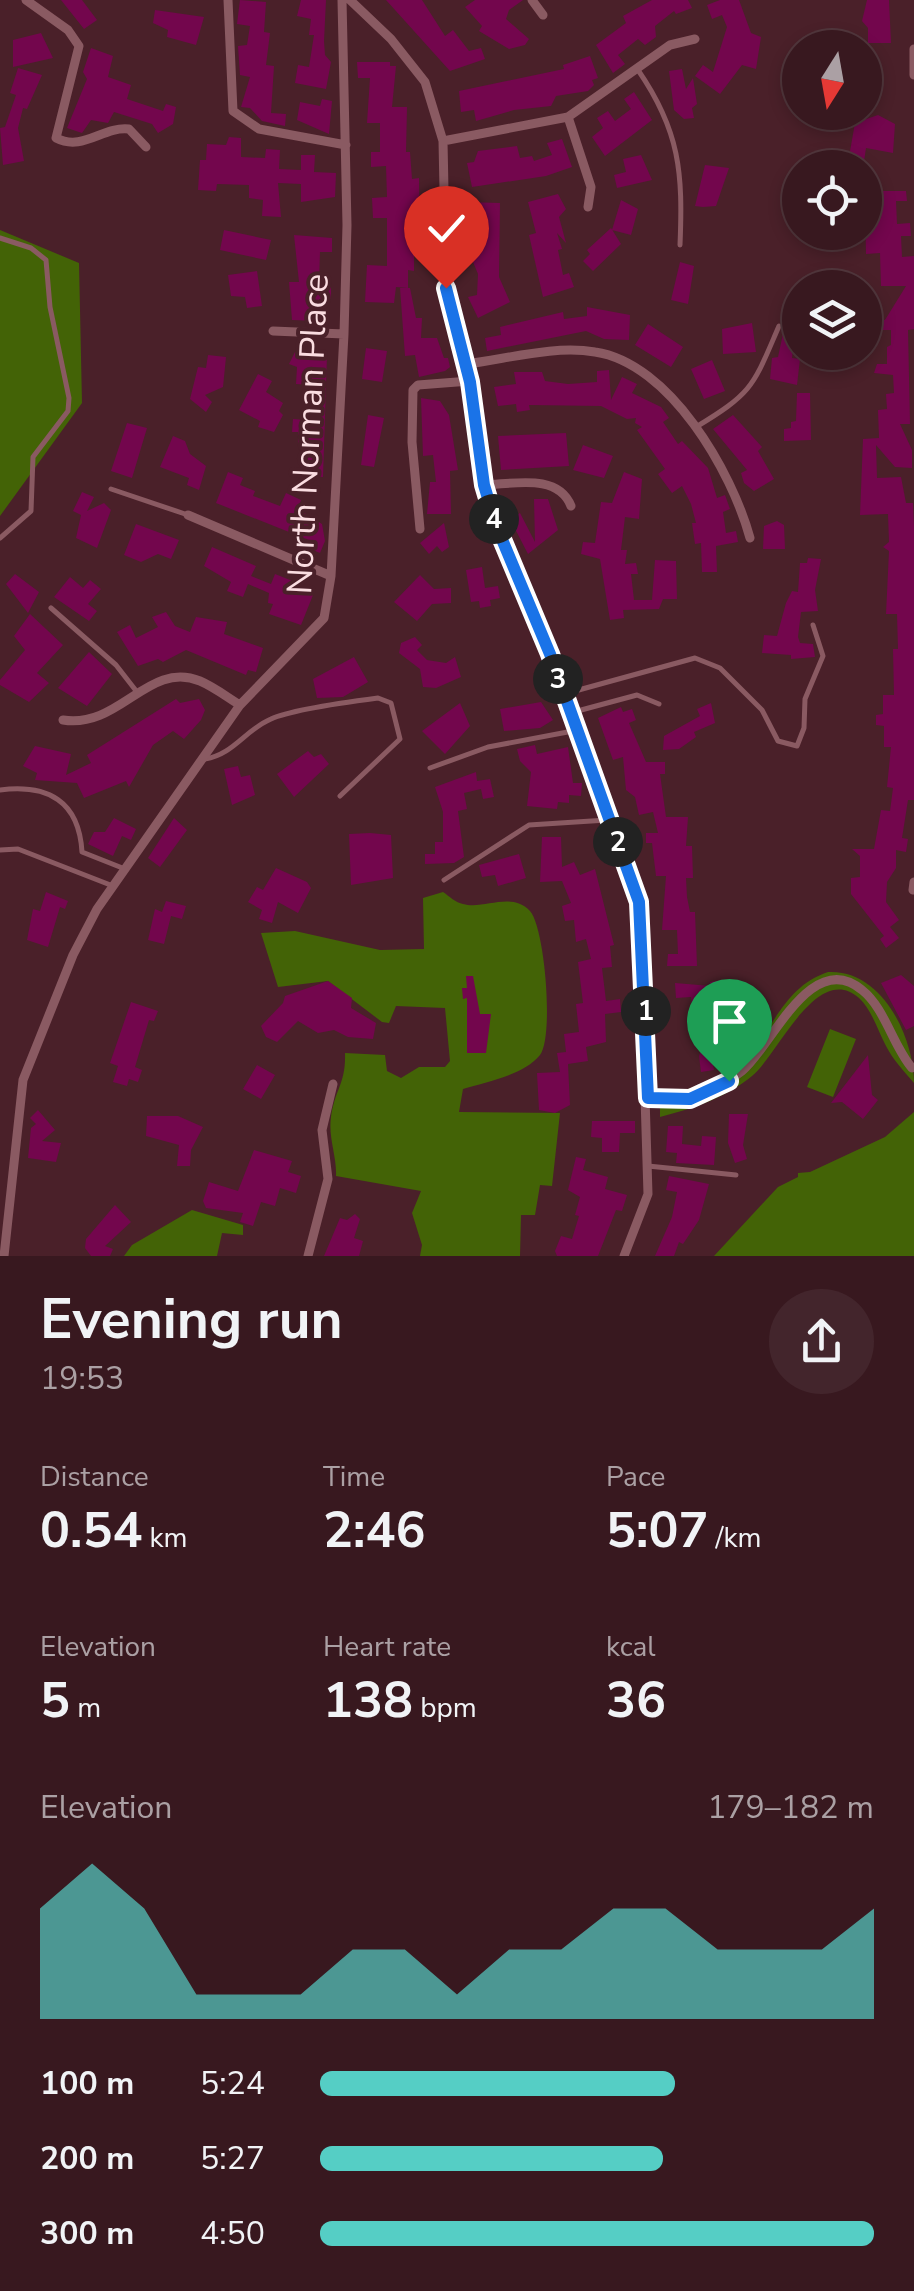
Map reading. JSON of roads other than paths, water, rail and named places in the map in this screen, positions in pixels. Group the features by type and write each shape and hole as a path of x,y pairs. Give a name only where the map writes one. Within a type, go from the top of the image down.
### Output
{"street":[{"path":"26,0 68,30 80,46 56,138 75,144 120,128 129,129 146,146"},
{"path":"228,0 233,111 258,129 346,145"},
{"name":"North Norman Place","path":"4,1256 23,1080 73,955 113,886 240,705 324,618 331,576 344,334 346,145 342,0"},
{"path":"350,0 391,38 425,82 443,141 446,288 470,382 484,485 639,902 648,1194 624,1256"},
{"path":"532,0 543,16"},
{"path":"443,141 568,118 670,45 695,40"},
{"path":"914,49 914,75"},
{"path":"568,118 591,187 588,207"},
{"path":"273,332 344,334"},
{"path":"466,364 562,351 615,356 656,382 694,429 738,497 750,538"},
{"path":"420,529 412,442 413,390 418,385 470,382"},
{"path":"484,485 552,484 566,492 572,506"},
{"path":"188,514 331,576"},
{"path":"64,720 94,721 138,692 178,677 198,680 240,705"},
{"path":"913,890 914,882"},
{"path":"648,1098 690,1099 729,1081 757,1057 801,996 829,982 859,986 870,997 912,1068"},
{"path":"308,1256 328,1180 322,1130 334,1084"}],"lane":[{"path":"638,70 666,119 682,167 680,246"},
{"path":"0,238 31,248 46,260 50,307 68,398 68,411 32,458 30,511 0,538"},
{"path":"694,429 747,394 761,375 779,326"},
{"path":"111,489 188,514"},
{"path":"51,608 116,664 138,692"},
{"path":"564,694 641,676 676,662 708,661 762,710 778,741 796,746 804,728 804,699 823,656 813,625"},
{"path":"570,713 637,695 659,704"},
{"path":"202,759 229,752 267,720 283,714 378,698 392,703 400,739 340,796"},
{"path":"430,768 488,747 576,730"},
{"path":"0,790 35,788 57,796 75,819 82,852 125,869"},
{"path":"444,880 528,825 610,819"},
{"path":"0,850 18,850 113,886"},
{"path":"648,1166 736,1176"}]}
